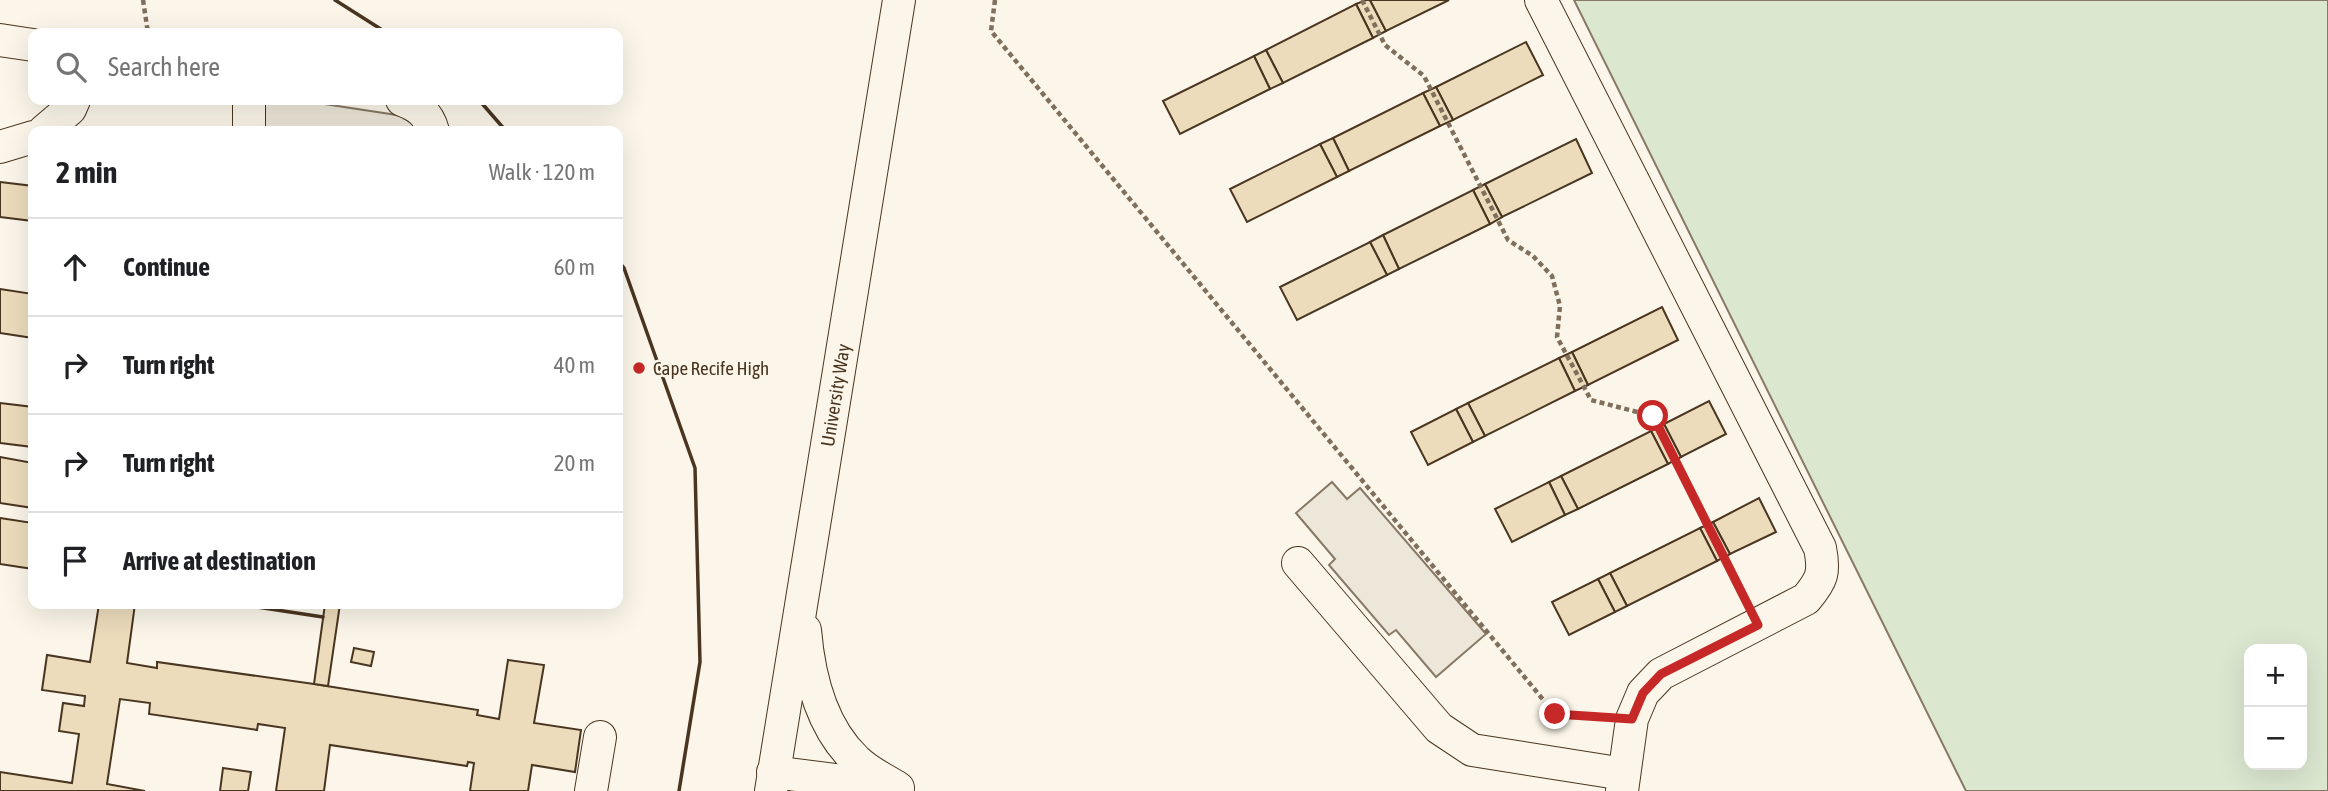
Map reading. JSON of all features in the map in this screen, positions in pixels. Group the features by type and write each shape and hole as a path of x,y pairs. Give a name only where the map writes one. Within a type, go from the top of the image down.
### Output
{"street":[{"name":"University Way","path":"772,781 900,0"},
{"path":"1298,563 1439,727 1454,740 1472,750 1623,783 1632,719 1643,693 1661,674 1807,600 1820,583 1824,565 1820,548 1541,0"},
{"path":"0,40 28,44"},
{"path":"50,126 72,105"},
{"path":"249,105 249,126"},
{"path":"411,105 424,112 432,126"},
{"path":"0,148 28,139"},
{"path":"802,594 811,667 825,720 858,762 907,789"},
{"path":"591,791 600,737"},
{"path":"772,781 907,789"}],"path":[{"path":"143,0 147,28"},
{"path":"995,0 991,31 1555,714 1632,719"},
{"path":"1362,0 1385,45 1424,76 1508,240 1533,256 1552,276 1560,306 1557,337 1591,400 1653,416 1758,625"}],"green space":[{"path":"1574,0 2328,0 2328,791 1966,791"}],"shaded area":[{"path":"264,105 331,105 423,119 432,126 261,126"},
{"path":"1332,482 1347,499 1360,488 1486,634 1436,677 1396,630 1389,635 1329,565 1335,559 1296,513"}],"building":[{"path":"1370,0 1386,31 1373,38 1356,4"},
{"path":"1370,0 1449,0 1386,31"},
{"path":"1356,4 1373,38 1283,83 1266,50"},
{"path":"1526,42 1543,75 1453,120 1436,87"},
{"path":"1266,50 1283,83 1270,89 1254,56"},
{"path":"1254,56 1270,89 1180,134 1163,101"},
{"path":"1436,87 1453,120 1440,126 1423,93"},
{"path":"1423,93 1440,126 1349,171 1333,138"},
{"path":"1333,138 1349,171 1337,177 1320,144"},
{"path":"1576,139 1592,173 1502,217 1485,184"},
{"path":"1320,144 1337,177 1247,222 1230,189"},
{"path":"0,182 28,185 28,220 0,217"},
{"path":"1485,184 1502,217 1490,224 1473,190"},
{"path":"1473,190 1490,224 1399,269 1383,235"},
{"path":"1383,235 1399,269 1387,275 1370,242"},
{"path":"1370,242 1387,275 1297,320 1280,287"},
{"path":"0,289 28,293 28,337 0,333"},
{"path":"1662,307 1678,340 1588,385 1572,352"},
{"path":"1572,352 1588,385 1575,391 1559,358"},
{"path":"1559,358 1575,391 1485,436 1468,403"},
{"path":"1709,401 1726,434 1681,457 1664,424"},
{"path":"0,403 28,406 28,446 0,443"},
{"path":"1468,403 1485,436 1473,442 1456,409"},
{"path":"1456,409 1473,442 1428,465 1411,432"},
{"path":"1664,424 1681,457 1668,464 1651,431"},
{"path":"1651,431 1668,464 1578,509 1561,476"},
{"path":"0,457 28,462 28,507 0,503"},
{"path":"1561,476 1578,509 1565,515 1549,482"},
{"path":"1549,482 1565,515 1512,542 1495,509"},
{"path":"1759,498 1776,532 1730,554 1713,522"},
{"path":"0,518 28,522 28,568 0,564"},
{"path":"1713,522 1730,554 1717,561 1700,528"},
{"path":"1700,528 1717,561 1627,606 1610,573"},
{"path":"1610,573 1627,606 1615,612 1598,579"},
{"path":"1598,579 1615,612 1569,635 1552,602"},
{"path":"98,609 134,609 127,663 157,668 157,662 314,684 478,710 477,715 499,719 508,660 544,665 534,723 581,730 575,772 532,765 528,791 470,791 474,763 468,762 467,766 330,745 324,791 276,791 285,728 258,724 257,730 149,714 150,703 120,699 107,784 145,791 0,791 0,772 72,783 79,734 59,731 63,703 84,706 85,696 42,690 47,655 90,662"},
{"path":"324,609 339,609 328,686 314,684"},
{"path":"354,648 374,652 371,666 351,662"},
{"path":"223,768 251,772 248,791 220,791"}],"wall":[{"path":"335,0 379,28"},
{"path":"483,105 502,126"},
{"path":"623,267 695,468 700,662 679,791"},
{"path":"270,609 323,617"}],"place":[{"name":"Cape Recife High","path":"639,368"}],"route":[{"path":"1555,714 1632,719 1643,693 1661,674 1758,625 1653,416"}]}
